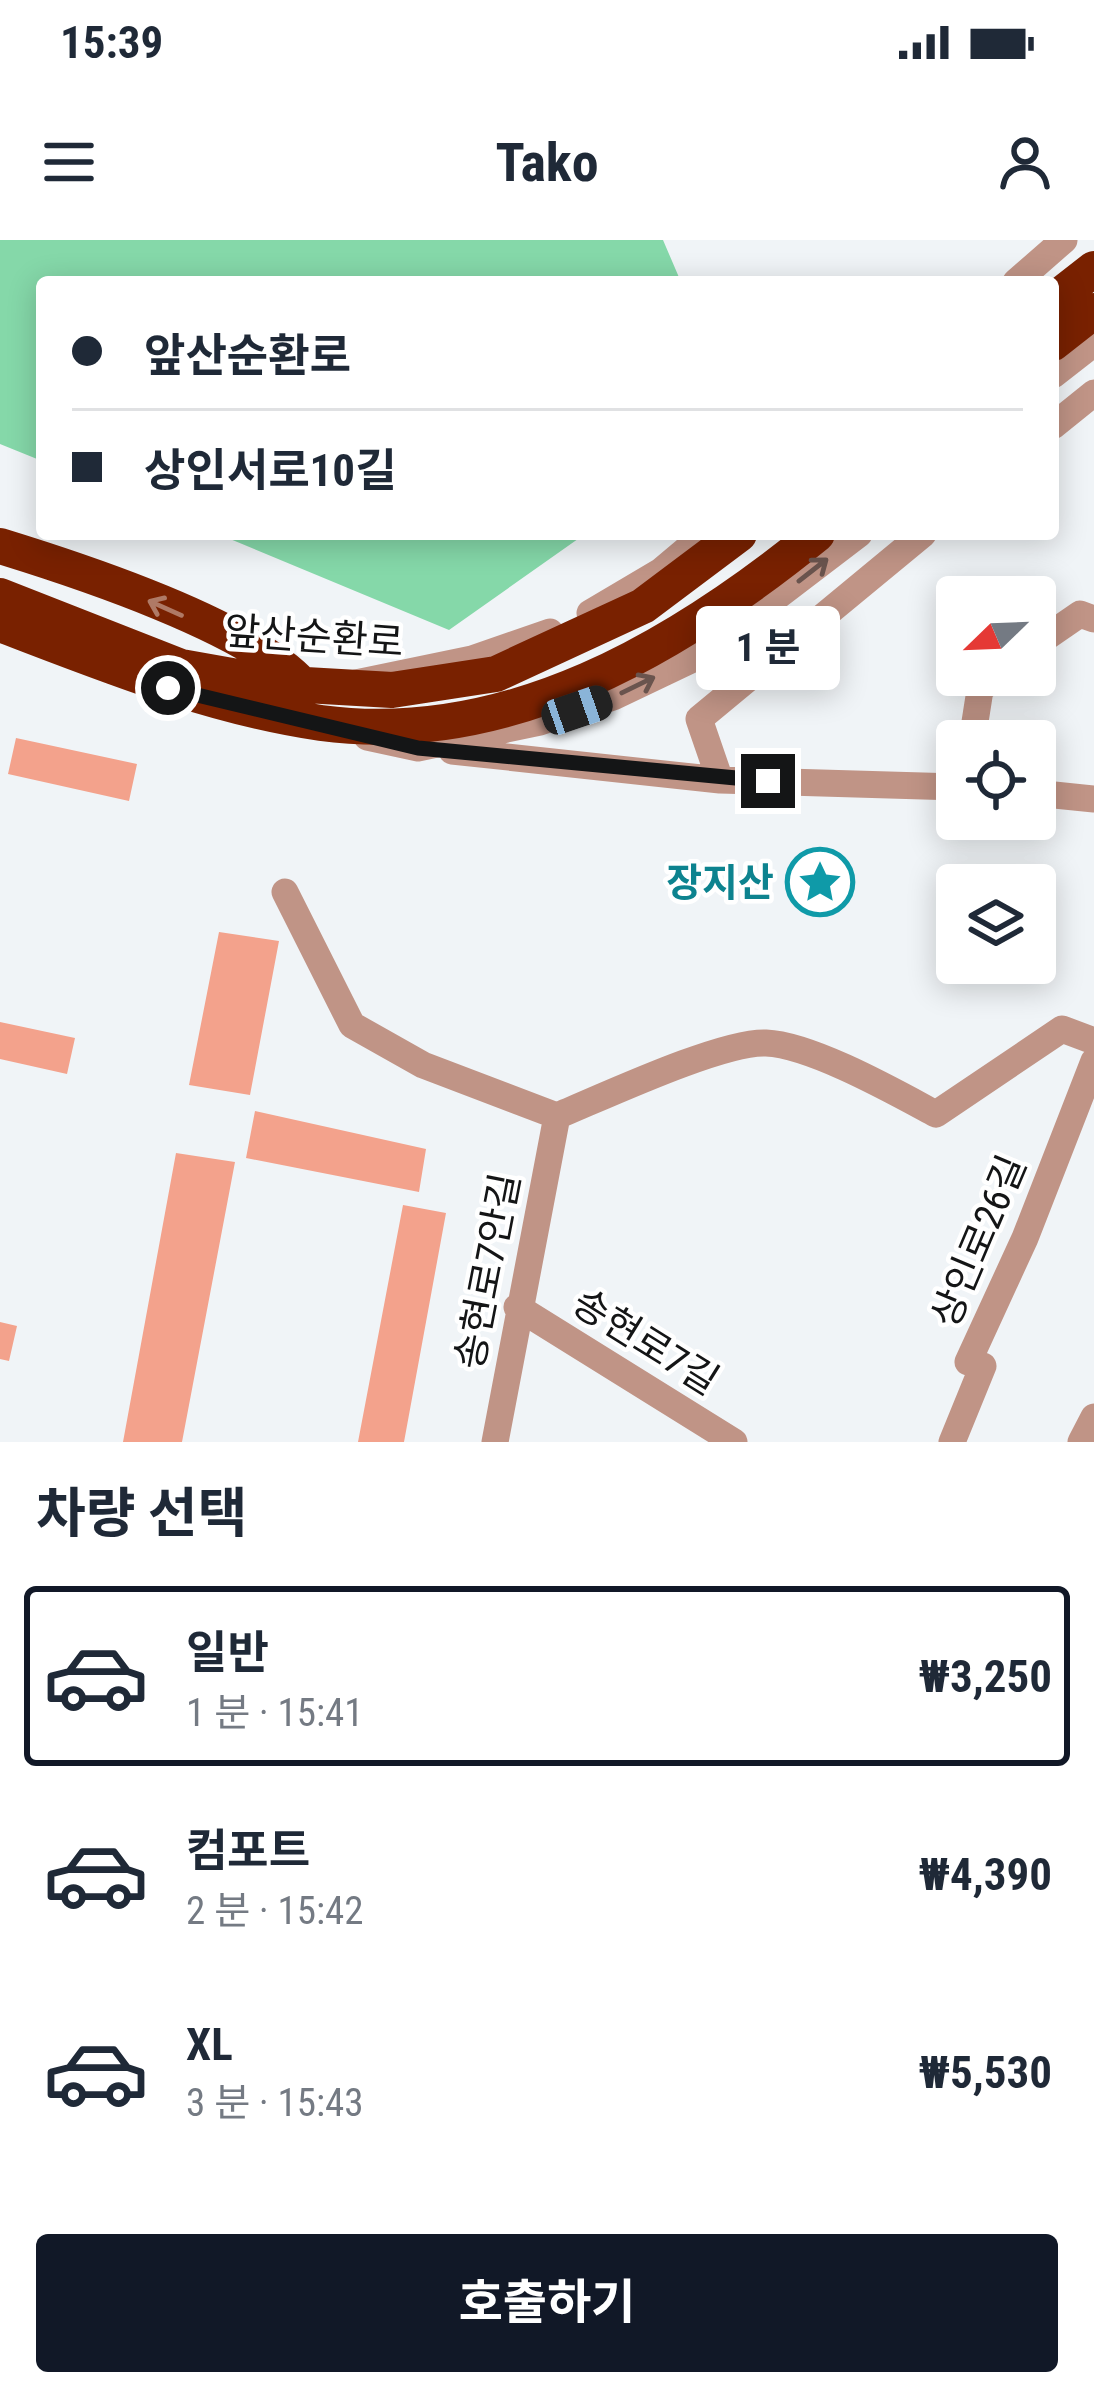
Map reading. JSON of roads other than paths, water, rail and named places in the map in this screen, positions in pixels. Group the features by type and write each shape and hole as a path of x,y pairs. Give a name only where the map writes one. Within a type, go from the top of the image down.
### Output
{"highway":[{"path":"1059,296 1094,269"},
{"path":"1059,338 1094,310"},
{"name":"앞산순환로","path":"0,596 182,667 319,686 392,690 496,674 643,606 731,540"},
{"name":"앞산순환로","path":"0,624 168,688 324,723 440,723 550,698 608,675 663,643 809,540"},
{"path":"0,546 138,595 244,644 319,686"},
{"path":"0,638 206,715 245,719 275,712"}],"street":[{"path":"1023,276 1064,240"},
{"path":"1059,370 1094,343"},
{"path":"1059,421 1094,393"},
{"path":"319,686 472,659 541,637 610,604 697,540"},
{"path":"418,748 540,722 699,656 851,540"},
{"path":"720,779 699,719 915,540"},
{"path":"1056,631 1080,614 1094,619"},
{"path":"324,723 418,748 720,779 936,786"},
{"path":"1056,796 1094,799"},
{"path":"285,892 352,1025 424,1065 557,1115 692,1062 766,1043 859,1072 936,1114 1062,1028 1094,1041"},
{"name":"상인로26길","path":"952,1442 983,1366 968,1362 1025,1238 1094,1061"},
{"name":"송현로7안길","path":"495,1442 557,1115"},
{"name":"송현로7길","path":"517,1307 734,1442"},
{"path":"1081,1442 1094,1417"}],"place":[{"name":"장지산","path":"820,882"}]}
